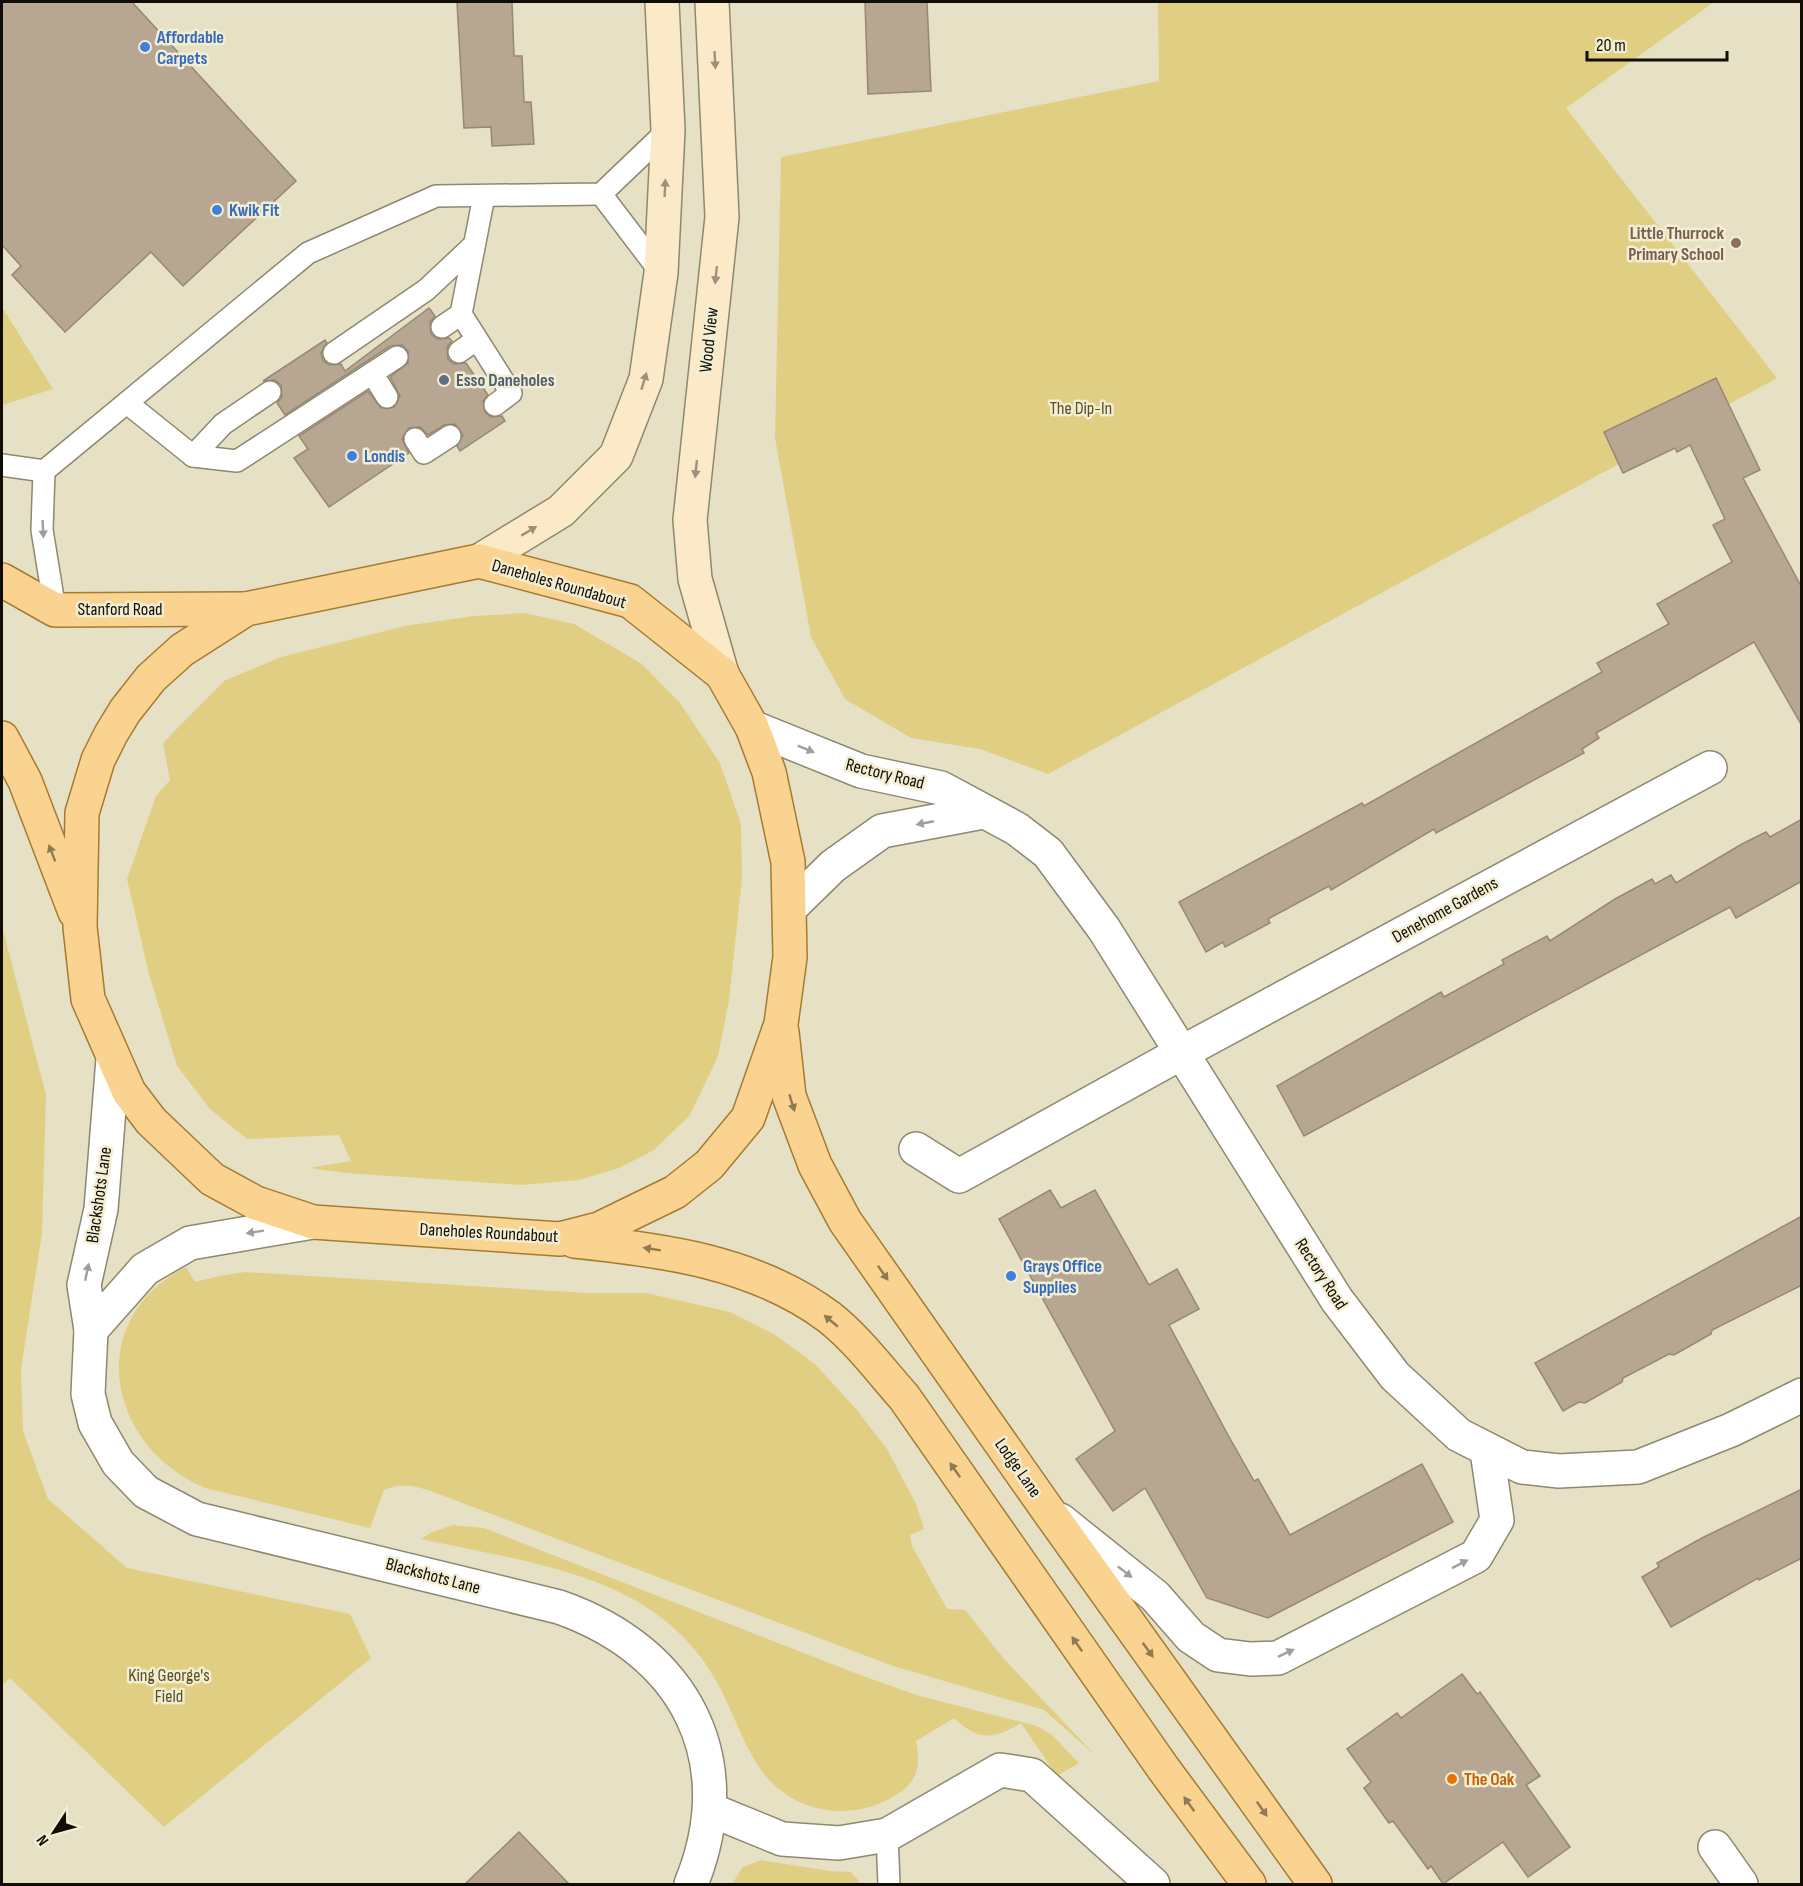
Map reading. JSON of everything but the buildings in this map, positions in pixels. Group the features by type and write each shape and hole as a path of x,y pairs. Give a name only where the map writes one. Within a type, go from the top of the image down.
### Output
{"main road":[{"path":"479,561 561,511 616,456 646,379 661,273 668,130 662,2"},
{"name":"Wood View","path":"712,2 722,217 690,520 695,579 722,674"},
{"name":"Daneholes Roundabout","path":"479,561 630,601 722,674 752,727 769,772 781,817 788,862 791,908 790,957 781,1024 748,1118 709,1165 675,1192 599,1229 560,1239 313,1222 256,1203 213,1179 150,1121 129,1092 88,999 80,927 82,813 98,760 111,734 125,711 151,678 182,650 246,609 479,561"},
{"name":"Stanford Road","path":"2,580 55,610 246,609"},
{"path":"2,738 25,781 80,927"},
{"name":"Lodge Lane","path":"781,1024 789,1096 815,1165 845,1221 1315,1884"},
{"path":"560,1239 652,1249 705,1260 769,1281 829,1318 868,1356 904,1397 1163,1768 1249,1884"}],"street":[{"name":"Rectory Road","path":"752,727 861,771 941,788 1017,829 1048,853 1104,929 1337,1300 1395,1376 1459,1435 1522,1467 1559,1471 1638,1467 1731,1430 1802,1395"},
{"name":"Denehome Gardens","path":"916,1149 959,1176 1181,1053 1710,768"},
{"path":"791,908 833,866 882,831 983,812"},
{"name":"Blackshots Lane","path":"113,1059 101,1209 84,1285 91,1330 88,1394 96,1424 118,1463 146,1492 197,1519 559,1607 589,1618 638,1651 680,1695 696,1724 708,1762 711,1810 701,1862 692,1884"},
{"path":"91,1330 145,1269 190,1243 313,1222"},
{"path":"1047,1509 1155,1596 1191,1637 1218,1655 1250,1659 1278,1658 1476,1556 1497,1521 1487,1450"},
{"path":"711,1810 782,1839 839,1843 887,1835 1000,1770 1032,1775 1153,1884"},
{"path":"1715,1847 1741,1884"}],"lane":[{"path":"2,465 44,471 308,253 436,196 601,194 668,130"},
{"path":"601,194 661,273"},
{"path":"484,196 461,314 468,346 485,373 511,393 495,405"},
{"path":"334,353 426,290 474,245"},
{"path":"442,327 461,314"},
{"path":"127,403 193,456 237,461 398,357"},
{"path":"372,373 387,397"},
{"path":"193,456 223,424 270,392"},
{"path":"415,439 424,453 450,436"},
{"path":"44,471 42,530 55,610"},
{"path":"887,1835 889,1884"}],"green space":[{"name":"The Dip-In","path":"1158,2 1714,2 1566,108 1777,378 1048,774 980,749 911,738 845,699 811,637 775,438 781,157 1159,81"},
{"path":"2,307 53,389 2,405"},
{"path":"525,613 574,624 642,664 680,703 720,763 741,824 742,879 729,1000 718,1056 690,1115 654,1150 619,1168 579,1180 521,1185 347,1173 309,1168 351,1161 339,1135 247,1139 210,1109 177,1066 149,974 127,879 156,796 170,780 163,743 224,681 281,657 405,626 474,616"},
{"name":"King George's Field","path":"2,926 46,1095 42,1233 21,1369 23,1431 48,1499 127,1568 350,1614 371,1658 164,1827 10,1678 2,1686"},
{"path":"186,1267 195,1282 245,1272 587,1293 646,1293 730,1312 774,1334 815,1364 856,1409 887,1449 916,1504 924,1529 910,1535 912,1546 947,1609 965,1610 1004,1659 1095,1755 1044,1710 893,1666 428,1490 395,1486 384,1490 370,1528 205,1488 172,1469 146,1443 128,1413 120,1381 121,1349 132,1318 153,1290"},
{"path":"453,1525 484,1528 916,1695 1037,1726 1052,1735 1079,1763 1057,1776 1021,1723 1002,1733 986,1736 971,1731 954,1718 916,1741 918,1765 916,1772 909,1784 896,1795 859,1810 820,1809 802,1803 784,1793 769,1780 757,1764 709,1668 694,1648 666,1622 621,1593 567,1572 421,1539 430,1533"},
{"path":"761,1860 851,1872 861,1884 732,1884 743,1867"}],"place":[{"name":"Affordable Carpets","path":"145,47"},
{"name":"Kwik Fit","path":"217,210"},
{"name":"Little Thurrock Primary School","path":"1736,243"},
{"name":"Esso Daneholes","path":"444,380"},
{"name":"Londis","path":"352,456"},
{"name":"Grays Office Supplies","path":"1011,1276"},
{"name":"The Oak","path":"1452,1779"}]}
